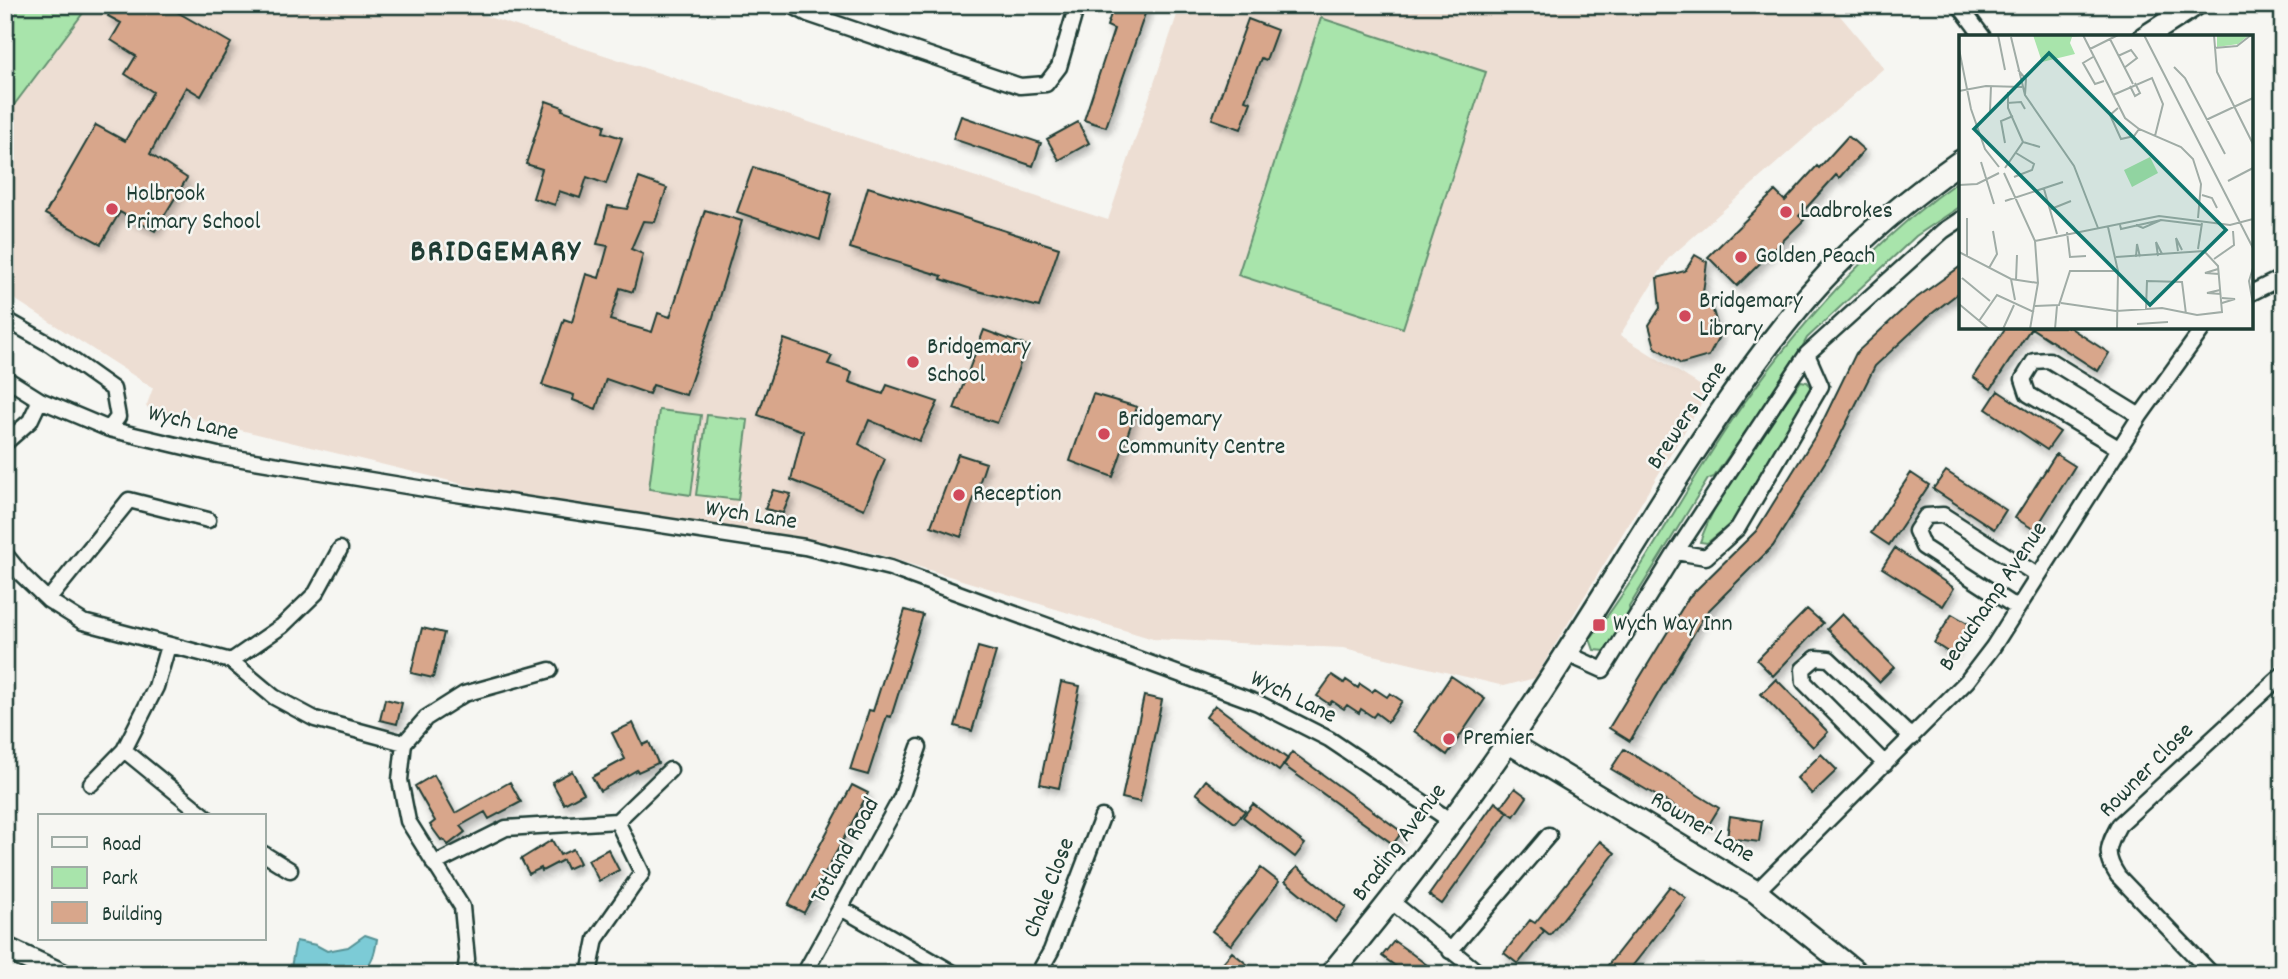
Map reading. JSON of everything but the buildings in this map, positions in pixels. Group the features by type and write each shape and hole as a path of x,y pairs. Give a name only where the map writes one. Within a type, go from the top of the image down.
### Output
{"street":[{"path":"791,5 808,14 1020,86 1046,84 1059,67 1077,5"},
{"path":"1959,5 1982,35"},
{"path":"2148,35 2195,5"},
{"name":"Brewers Lane","path":"1508,742 1722,409 1767,345 1812,292 1865,237 1922,188 1959,162"},
{"path":"1565,653 1604,670 1676,552 1807,354 1943,231 1959,220"},
{"path":"2253,292 2283,277"},
{"path":"5,320 51,345 113,388 118,417 109,429"},
{"name":"Beauchamp Avenue","path":"1756,892 1967,681 1993,647 2140,416 2203,329"},
{"path":"1676,552 1706,557 1738,528 1821,386 1807,354"},
{"path":"2120,449 2028,394 2023,379 2034,362 2049,360 2140,416"},
{"name":"Wych Lane","path":"5,378 40,400 109,429 218,455 805,547 890,568 1258,703 1329,739 1451,821"},
{"path":"5,443 30,421 40,400"},
{"path":"48,600 129,500 208,520"},
{"path":"2017,608 1923,547 1916,531 1926,516 1942,516 2037,575"},
{"path":"231,661 282,626 316,593 340,549"},
{"path":"5,554 48,600 83,622 231,661 274,697 315,719 404,743"},
{"path":"91,784 124,750 156,687 169,646"},
{"path":"1885,764 1804,682 1803,669 1816,658 1829,659 1912,738"},
{"path":"466,974 462,908 408,821 400,780 404,743 426,718 464,694 550,670"},
{"name":"Rowner Close","path":"2213,974 2118,876 2109,861 2109,843 2119,825 2283,674"},
{"name":"Brading Avenue","path":"1331,974 1391,901 1508,742"},
{"name":"Rowner Lane","path":"1508,742 1756,892 1855,973"},
{"name":"Totland Road","path":"804,974 901,798 919,747"},
{"path":"124,750 203,814"},
{"path":"434,864 506,828 617,821 670,770"},
{"name":"Chale Close","path":"1038,974 1051,951 1102,817"},
{"path":"589,974 596,939 642,873 617,821"},
{"path":"1450,951 1549,835"},
{"path":"266,855 290,870"},
{"path":"1391,901 1480,974"},
{"path":"841,908 955,974"},
{"path":"7,953 61,974"}],"shaded area":[{"name":"Bridgemary School","path":"89,5 452,5 1108,220 1177,15 1176,5 1831,5 1884,68 1668,259 1620,335 1709,391 1535,678 1504,686 1344,648 1153,639 874,553 491,491 146,407 153,388 5,293 5,125 14,105"}],"green space":[{"path":"5,5 89,5 14,105 5,108"},
{"path":"1321,18 1486,72 1403,328 1238,275"},
{"path":"1959,180 1959,207 1916,236 1807,338 1794,362 1714,477 1708,479 1629,607 1630,613 1606,651 1594,650 1590,639 1631,582 1724,432 1767,372 1843,282 1870,254 1929,202"},
{"path":"1801,381 1807,382 1815,390 1736,520 1707,543 1700,542 1732,479"},
{"path":"659,410 701,415 691,495 649,489"},
{"path":"707,415 748,420 738,500 696,495"}],"water":[{"path":"365,935 377,939 372,958 362,974 290,972 296,941 316,945 327,951 348,947"}],"place":[{"name":"Holbrook Primary School","path":"112,209"},
{"name":"Ladbrokes","path":"1786,212"},
{"name":"Golden Peach","path":"1741,257"},
{"name":"Bridgemary Library","path":"1685,316"},
{"name":"Bridgemary School","path":"913,362"},
{"name":"Bridgemary Community Centre","path":"1104,434"},
{"name":"Reception","path":"959,495"},
{"name":"Wych Way Inn","path":"1599,625"},
{"name":"Premier","path":"1449,739"}],"district":[{"name":"BRIDGEMARY","path":"496,254"}]}
